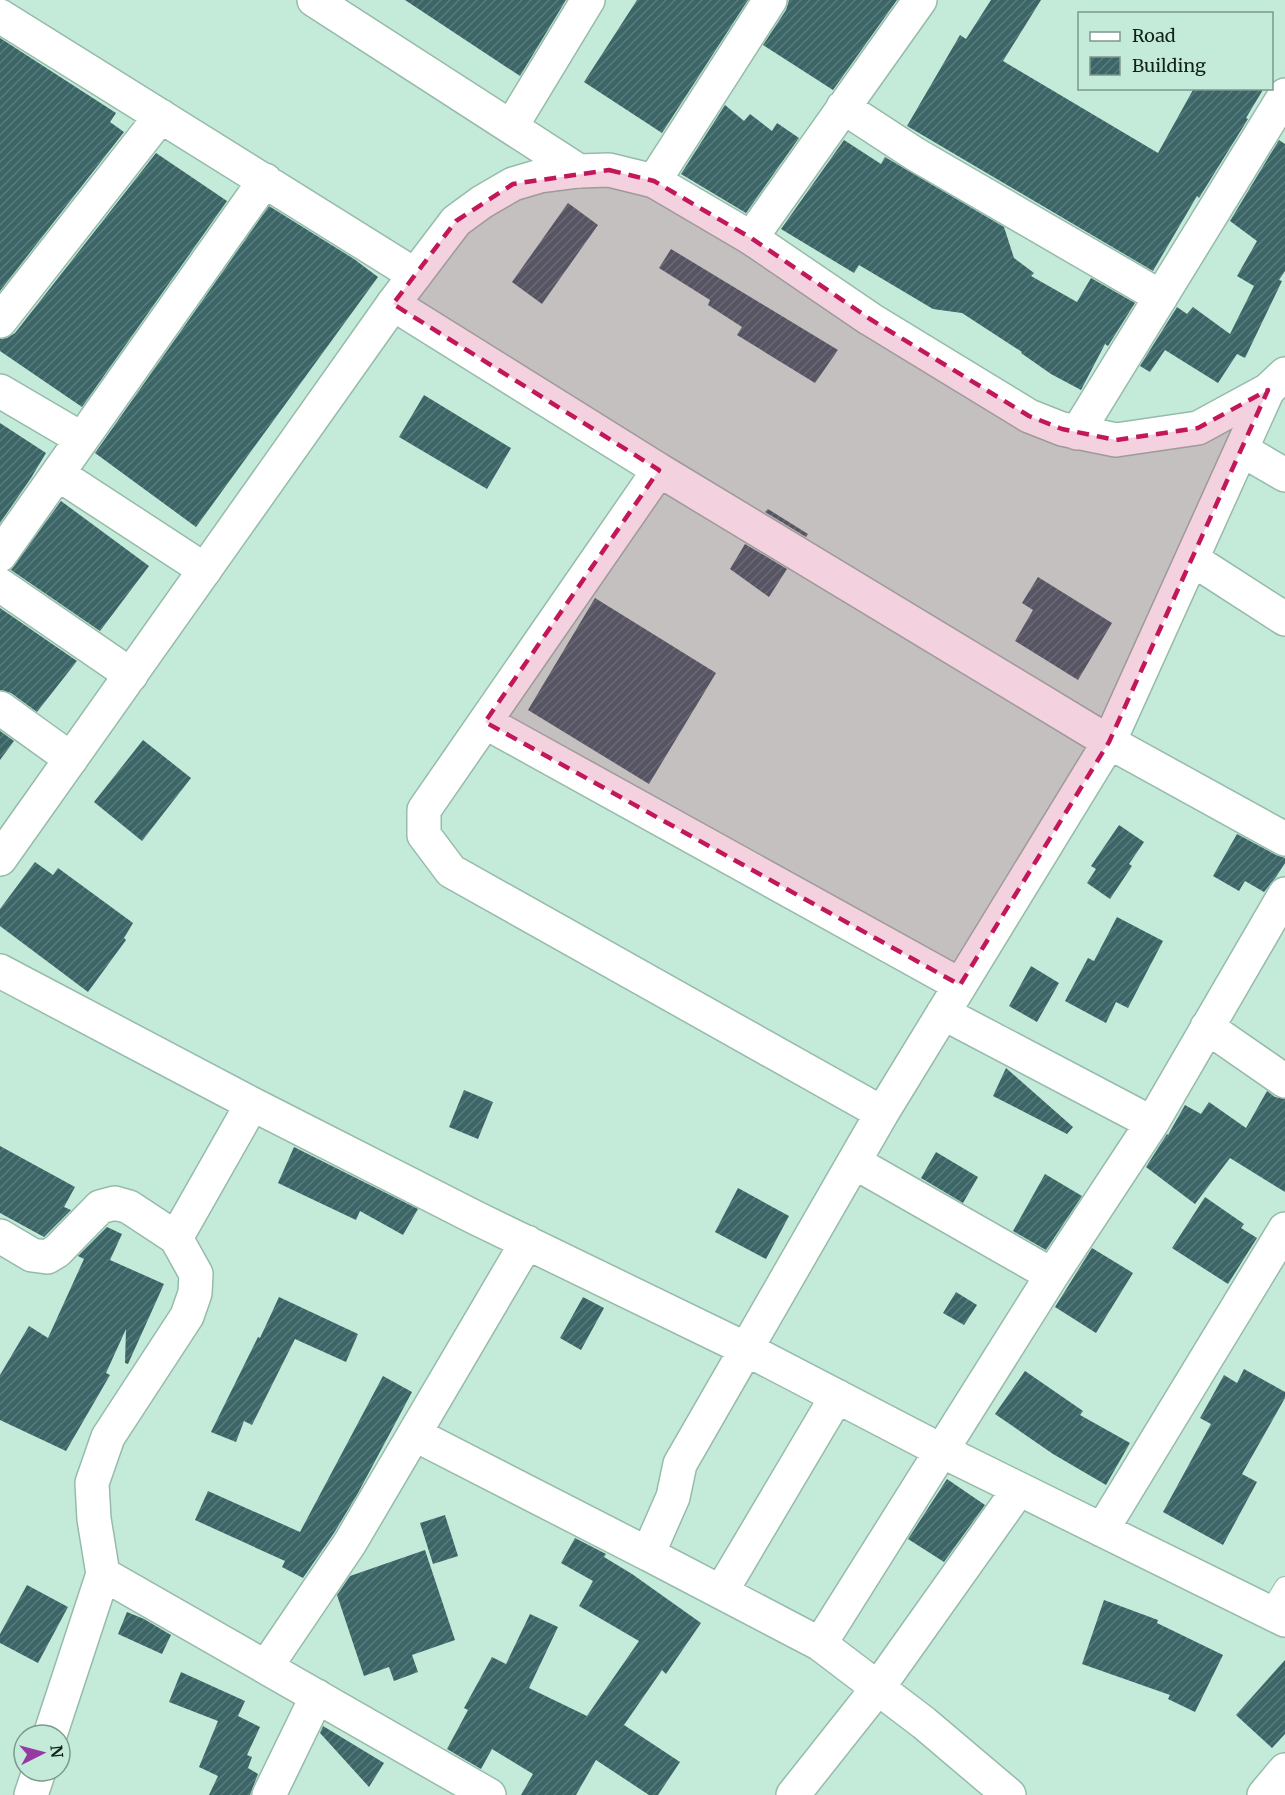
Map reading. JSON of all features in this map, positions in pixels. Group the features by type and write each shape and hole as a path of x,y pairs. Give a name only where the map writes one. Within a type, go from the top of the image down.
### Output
{"street":[{"path":"314,0 579,171"},
{"path":"511,127 588,0"},
{"path":"654,181 770,0"},
{"path":"751,238 920,0"},
{"path":"0,16 415,275"},
{"path":"1077,433 1285,95"},
{"path":"843,107 915,154 1161,297"},
{"path":"0,321 161,116"},
{"path":"0,859 393,304 456,221 513,184 540,176 609,170 654,181 751,238 870,320 1029,416 1077,433 1116,440 1198,428 1277,382"},
{"path":"0,555 265,180"},
{"path":"393,304 659,470 1109,742 1285,838"},
{"path":"648,1554 673,1497 680,1464 882,1113 1109,742 1242,450 1277,382"},
{"path":"0,390 82,439"},
{"path":"1242,450 1285,475"},
{"path":"659,470 424,810 424,835 451,871 882,1113"},
{"path":"58,474 205,570"},
{"path":"1192,559 1285,618"},
{"path":"0,585 131,675"},
{"path":"0,708 71,759"},
{"path":"485,722 960,985"},
{"path":"820,1644 1052,1275 1152,1123 1285,894"},
{"path":"0,971 252,1104 746,1349 942,1451 1102,1530 1280,1607"},
{"path":"943,1013 1152,1123"},
{"path":"1208,1027 1285,1081"},
{"path":"176,1239 252,1104"},
{"path":"854,1162 1052,1275"},
{"path":"0,1236 32,1255 47,1257 57,1251 100,1207 115,1203 129,1207 176,1239 196,1274 195,1293 187,1316 108,1437 92,1483 94,1519 103,1574 54,1723"},
{"path":"1102,1530 1285,1229"},
{"path":"266,1667 350,1543 527,1242"},
{"path":"721,1592 837,1396"},
{"path":"414,1434 820,1644 924,1723 1010,1795"},
{"path":"793,1795 877,1689 1019,1489"},
{"path":"103,1574 489,1795"},
{"path":"269,1795 317,1696"},
{"path":"1264,1795 1285,1770"}],"highlighted area":[{"path":"609,170 654,181 751,238 870,319 1029,416 1062,429 1116,440 1198,428 1268,390 1109,742 960,985 485,722 659,470 393,304 456,221 513,184"}],"building":[{"path":"405,0 566,0 520,76"},
{"path":"637,0 748,0 662,133 584,82"},
{"path":"789,0 897,0 833,90 763,45 786,10"},
{"path":"991,0 1041,0 1003,61 1158,153 1193,90 1263,90 1246,118 1248,119 1199,198 1197,196 1153,271 907,126 960,35 966,39"},
{"path":"0,38 116,113 110,122 124,132 0,291"},
{"path":"725,105 744,121 750,114 772,131 777,123 799,138 746,213 681,174"},
{"path":"844,140 881,164 885,157 1004,227 1014,258 1034,273 1031,276 1077,302 1091,278 1135,303 1108,346 1105,344 1081,390 1051,374 962,313 933,309 859,265 854,273 781,229"},
{"path":"1279,140 1285,144 1285,271 1245,358 1237,354 1218,383 1165,350 1150,372 1140,366 1177,307 1187,314 1193,307 1230,334 1254,286 1237,276 1257,241 1230,221"},
{"path":"156,153 227,201 82,407 0,351 0,339 15,333"},
{"path":"568,203 598,225 542,304 512,282"},
{"path":"269,206 354,259 378,277 196,527 95,453"},
{"path":"671,249 838,350 815,383 737,335 742,327 708,305 710,300 659,268"},
{"path":"424,395 511,448 487,489 399,437"},
{"path":"0,423 46,453 0,523"},
{"path":"61,501 149,566 100,631 11,570"},
{"path":"768,509 808,534 806,537 765,512"},
{"path":"745,544 787,569 769,597 730,569"},
{"path":"1038,577 1112,623 1078,680 1015,641 1033,610 1022,603"},
{"path":"595,598 716,673 649,784 528,710"},
{"path":"0,608 77,661 37,712 11,693 0,690"},
{"path":"0,731 14,741 0,760"},
{"path":"143,740 191,778 142,841 94,802"},
{"path":"1119,825 1144,842 1129,864 1132,866 1110,899 1087,883 1096,869 1091,866"},
{"path":"1237,834 1285,858 1285,863 1264,892 1245,881 1239,891 1213,876"},
{"path":"35,862 53,875 58,868 133,923 124,938 126,940 88,992 0,926 0,909"},
{"path":"1117,917 1163,941 1128,1008 1116,1002 1106,1023 1065,1001 1088,958 1094,961"},
{"path":"1031,966 1059,983 1037,1022 1009,1006"},
{"path":"1006,1068 1073,1127 1067,1134 993,1096"},
{"path":"464,1090 493,1102 478,1139 449,1127"},
{"path":"1267,1091 1275,1097 1285,1099 1285,1192 1230,1158 1195,1204 1146,1167 1185,1105 1201,1114 1209,1102 1246,1128"},
{"path":"0,1146 75,1187 64,1207 71,1210 44,1237 0,1213"},
{"path":"294,1147 418,1209 403,1235 360,1211 356,1220 278,1183"},
{"path":"936,1152 978,1177 963,1203 921,1178"},
{"path":"1045,1174 1082,1196 1046,1250 1013,1231"},
{"path":"738,1188 789,1216 766,1259 715,1232"},
{"path":"1205,1197 1244,1224 1241,1228 1257,1238 1228,1284 1172,1248"},
{"path":"107,1227 122,1234 110,1260 164,1284 128,1364 125,1363 126,1329 106,1373 110,1375 66,1451 0,1420 0,1375 29,1326 48,1338 84,1259 78,1256"},
{"path":"1092,1248 1133,1273 1096,1333 1055,1307"},
{"path":"956,1292 977,1305 964,1325 943,1313"},
{"path":"279,1297 358,1334 346,1362 295,1339 252,1425 244,1421 236,1442 211,1432"},
{"path":"583,1297 604,1308 581,1350 560,1338"},
{"path":"1244,1369 1285,1392 1285,1398 1242,1474 1257,1482 1223,1545 1163,1512 1211,1424 1200,1418 1224,1375 1237,1383"},
{"path":"1025,1371 1083,1411 1080,1415 1130,1443 1106,1485 1053,1454 995,1414"},
{"path":"383,1376 412,1392 358,1493 303,1578 282,1567 285,1561 195,1520 208,1491 300,1532"},
{"path":"947,1479 985,1505 944,1562 908,1539"},
{"path":"445,1515 458,1556 433,1564 420,1523"},
{"path":"575,1538 606,1554 604,1557 701,1623 666,1674 662,1670 624,1725 680,1762 658,1795 649,1795 596,1760 576,1795 521,1795 533,1774 492,1749 481,1769 447,1749 468,1710 464,1708 492,1657 506,1664 530,1614 558,1627 529,1688 587,1716 639,1641 579,1606 593,1581 561,1563"},
{"path":"425,1550 455,1640 412,1655 418,1672 394,1681 389,1667 364,1676 337,1595 350,1576"},
{"path":"27,1585 68,1607 38,1663 0,1643 0,1634"},
{"path":"1104,1600 1158,1620 1157,1623 1223,1655 1195,1712 1168,1699 1170,1695 1082,1664"},
{"path":"127,1612 171,1635 162,1654 118,1634"},
{"path":"1285,1660 1285,1734 1272,1748 1236,1715"},
{"path":"181,1672 245,1701 238,1716 260,1727 247,1755 252,1757 248,1768 258,1774 250,1795 209,1795 218,1776 199,1767 218,1721 169,1702"},
{"path":"323,1726 384,1763 369,1787 320,1733"}]}
